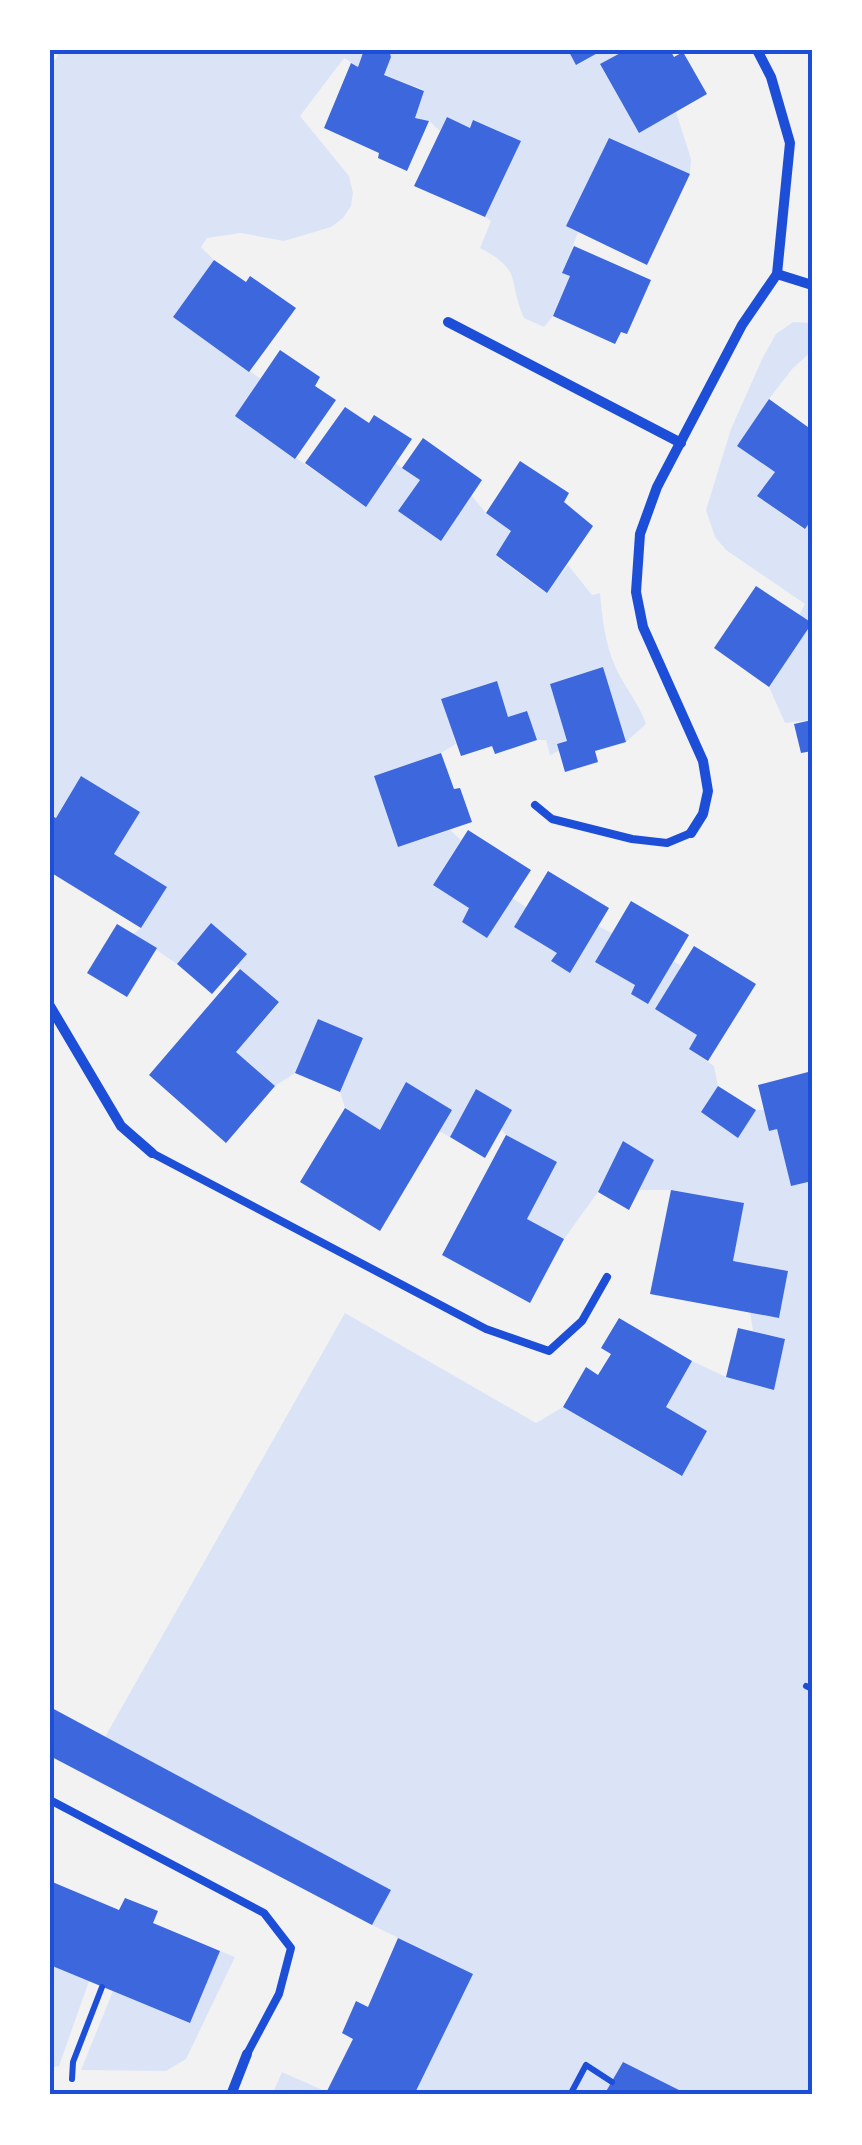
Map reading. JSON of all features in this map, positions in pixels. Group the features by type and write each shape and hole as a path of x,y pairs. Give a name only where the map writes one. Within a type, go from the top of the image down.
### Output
{"street":[{"path":"691,833 703,814 708,791 703,761 643,627 636,592 640,534 658,488 742,325 777,274 790,143 771,77 757,50"},
{"path":"777,274 812,284"},
{"path":"448,322 681,443"},
{"path":"50,1006 121,1126 152,1153"},
{"path":"230,2095 247,2054"}],"lane":[{"path":"535,805 552,819 632,839 667,843 691,833"},
{"path":"152,1153 486,1329 550,1351 582,1321 607,1276"},
{"path":"50,1800 264,1913 291,1948 279,1994 247,2054"}],"path":[{"path":"72,2079 73,2062 102,1987"},
{"path":"570,2095 586,2066 612,2082"}],"shaded area":[{"path":"51,50 364,50 358,67 344,58 300,116 349,176 353,193 343,218 331,227 284,241 241,233 207,238 201,247 214,260 173,317 261,379 236,416 365,506 395,463 420,480 398,511 440,540 472,496 486,513 511,531 496,556 546,593 568,565 592,595 600,593 612,657 646,724 626,742 603,667 550,684 567,741 557,744 559,751 550,755 546,740 537,740 508,717 496,681 442,699 456,744 374,776 398,847 450,830 461,840 433,885 469,908 462,922 487,938 512,898 526,907 557,953 552,962 569,972 598,926 612,933 595,962 635,985 631,994 648,1004 673,961 682,966 655,1009 697,1035 689,1049 714,1066 718,1086 702,1113 738,1137 756,1110 764,1110 777,1129 791,1186 812,1181 812,2095 689,2095 623,2062 605,2095 414,2095 472,1974 372,1925 391,1890 105,1737 345,1313 536,1423 563,1407 681,1476 707,1431 666,1407 692,1361 726,1377 774,1389 785,1339 753,1331 750,1312 779,1318 788,1271 733,1261 743,1203 671,1190 639,1190 654,1160 623,1142 598,1192 564,1239 527,1219 557,1162 506,1135 501,1129 511,1109 476,1089 450,1137 439,1131 452,1110 406,1083 380,1130 345,1108 340,1092 363,1038 318,1020 295,1073 275,1086 236,1052 279,1003 236,966 211,924 177,964 133,934 167,887 114,854 140,812 81,776 56,818 50,815 50,67 58,55"},
{"path":"389,50 568,50 577,65 603,50 626,50 600,65 639,132 676,112 691,159 690,174 567,226 578,232 563,273 570,276 553,316 544,327 524,318 509,270 480,248 491,221 485,217 521,141 474,121 470,128 447,117 440,131 429,121 415,118 424,90 384,75 391,57"},
{"path":"793,322 812,323 812,351 769,399 775,472 758,497 804,529 812,519 812,720 785,723 769,687 811,624 799,615 805,604 726,550 715,537 706,510 731,429 763,357 776,334"},
{"path":"220,1951 235,1957 186,2059 166,2071 81,2070 113,1991 190,2023"},
{"path":"50,1965 89,1981 59,2066 50,2068"},
{"path":"282,2072 327,2092 272,2095"}],"building":[{"path":"364,50 389,50 391,57 384,75 424,91 415,118 429,121 407,171 378,158 379,153 324,128 351,63 358,67"},
{"path":"568,50 603,50 576,65"},
{"path":"626,50 670,50 674,57 683,52 707,94 639,133 600,64"},
{"path":"447,117 470,128 473,120 521,141 485,217 414,186"},
{"path":"609,138 690,174 647,265 566,226"},
{"path":"574,246 651,280 627,334 621,332 615,344 553,316 570,276 562,273"},
{"path":"214,260 246,282 250,276 296,308 249,372 173,317"},
{"path":"280,350 320,377 315,386 336,400 295,459 235,416"},
{"path":"769,399 812,430 812,519 805,529 757,496 775,472 737,446"},
{"path":"345,407 369,423 374,415 412,439 366,507 305,463"},
{"path":"423,438 482,480 441,541 398,511 420,480 402,468"},
{"path":"520,461 569,493 564,502 593,526 547,593 496,555 511,531 486,513"},
{"path":"756,586 812,623 769,687 714,648"},
{"path":"603,667 626,742 595,751 598,762 565,772 557,744 567,741 550,684"},
{"path":"497,681 508,717 527,711 537,740 495,754 492,746 461,756 441,699"},
{"path":"812,720 812,751 801,753 794,724"},
{"path":"441,753 472,822 398,847 374,776"},
{"path":"81,776 140,812 114,854 167,887 141,928 50,872 50,815 56,818"},
{"path":"468,830 531,870 487,938 462,922 469,908 433,885"},
{"path":"548,871 609,908 570,973 551,961 557,953 514,927"},
{"path":"631,901 689,935 648,1004 631,994 635,985 595,962"},
{"path":"211,923 247,954 212,994 177,964"},
{"path":"117,924 157,948 127,997 87,973"},
{"path":"694,946 756,984 708,1061 689,1049 697,1035 655,1009"},
{"path":"240,969 279,1002 236,1052 275,1086 226,1143 149,1075"},
{"path":"318,1019 363,1038 340,1092 295,1073"},
{"path":"812,1071 812,1181 791,1186 777,1129 769,1131 758,1085"},
{"path":"406,1082 452,1110 380,1231 300,1182 345,1108 380,1130"},
{"path":"718,1086 756,1110 738,1138 701,1112"},
{"path":"476,1089 512,1110 485,1158 450,1137"},
{"path":"506,1135 557,1162 527,1219 564,1239 530,1303 442,1255"},
{"path":"623,1141 654,1160 629,1210 598,1192"},
{"path":"671,1190 744,1203 733,1261 788,1271 779,1318 650,1294"},
{"path":"619,1318 692,1361 666,1407 707,1431 682,1476 563,1407 586,1367 598,1375 611,1354 601,1348"},
{"path":"738,1328 785,1339 774,1390 726,1377"},
{"path":"50,1707 391,1890 372,1925 50,1756"},
{"path":"50,1881 119,1910 125,1898 158,1911 153,1923 220,1951 190,2023 50,1965"},
{"path":"398,1938 473,1974 414,2095 325,2095 353,2039 342,2033 356,2001 368,2007"},
{"path":"623,2062 689,2095 604,2095"}]}
